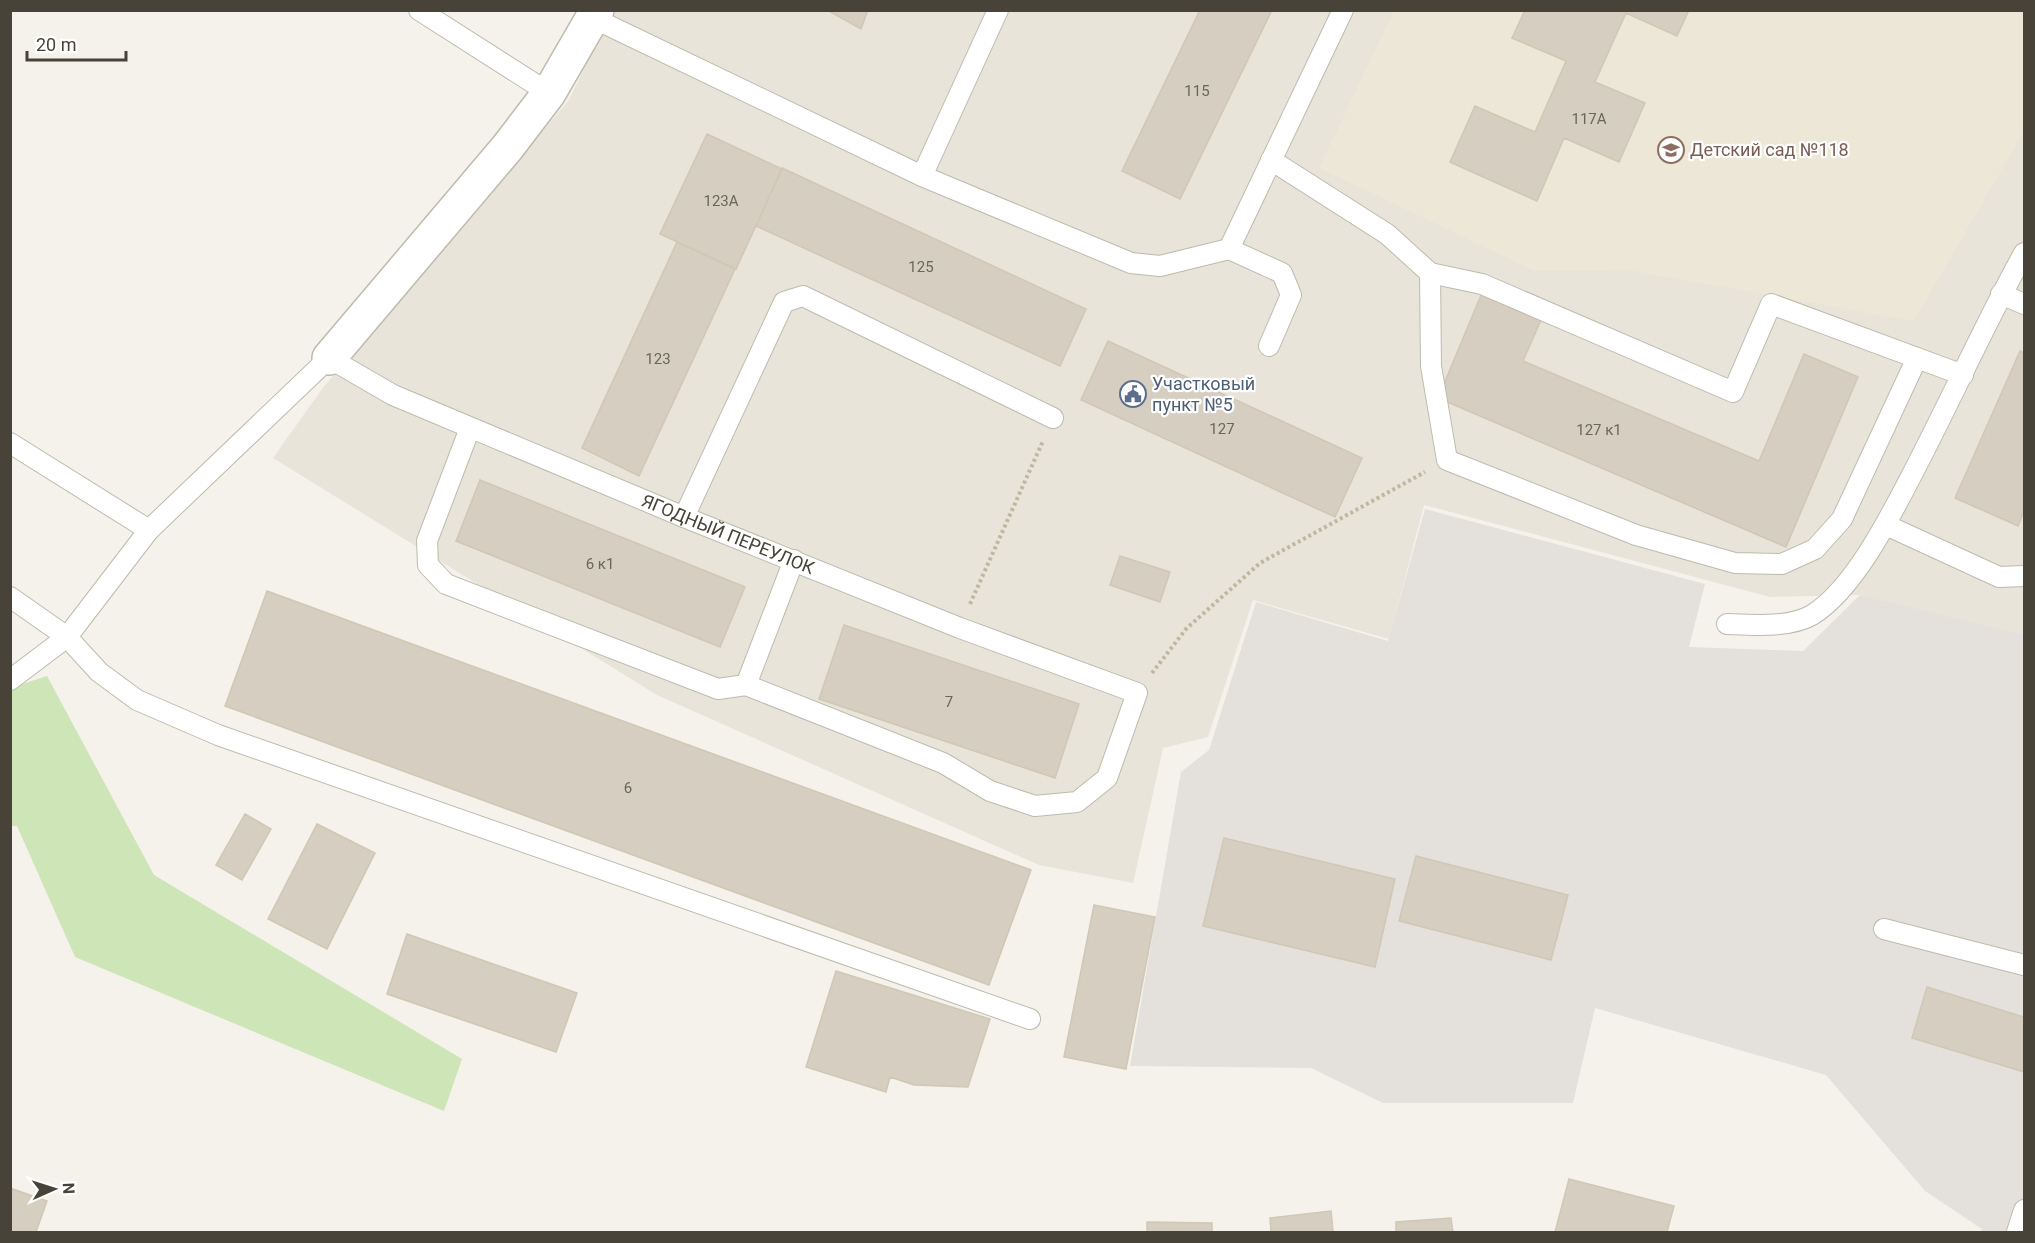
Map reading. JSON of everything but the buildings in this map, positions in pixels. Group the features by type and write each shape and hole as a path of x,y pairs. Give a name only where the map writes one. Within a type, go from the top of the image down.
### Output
{"street":[{"path":"329,358 507,148 549,93 595,14"}],"lane":[{"path":"419,10 549,93"},
{"path":"922,176 998,10"},
{"path":"1229,249 1343,10"},
{"path":"595,14 922,176 1131,263 1160,266 1229,249 1282,273 1291,295 1269,346"},
{"path":"1272,160 1387,234 1430,273 1482,284 1733,392 1771,304 1963,375"},
{"path":"1727,624 1777,625 1811,615 1843,588 1886,525 1963,375 2001,294 2025,253"},
{"path":"1430,273 1431,366 1447,460 1636,534 1735,563 1782,564 1815,549 1842,519 1917,358"},
{"path":"2001,294 2025,304"},
{"path":"684,517 784,302 803,296 1053,418"},
{"path":"10,680 67,637 149,530 329,358"},
{"name":"ЯГОДНЫЙ ПЕРЕУЛОК","path":"329,358 393,395 684,517 960,628 1137,693"},
{"path":"470,428 427,541 428,565 446,584 718,688 746,685 943,763 990,791 1035,806 1077,802 1107,778 1137,693"},
{"path":"10,443 149,530"},
{"path":"1886,525 1999,577 2025,576"},
{"path":"746,685 794,560"},
{"path":"10,597 67,637 99,672 137,700 218,735 1030,1019"},
{"path":"1884,929 2025,965"},
{"path":"2017,1233 2025,1210"}],"path":[{"path":"960,628 1053,418"},
{"path":"1137,693 1186,629 1260,563 1447,460"}],"shaded area":[{"path":"612,11 2024,11 2024,637 1860,595 1770,597 1424,505 1389,639 1253,600 1208,737 1163,748 1133,883 1039,865 657,695 273,458 322,389 569,100"},
{"name":"Детский сад №118","path":"1394,11 2024,11 2024,131 1914,321 1628,270 1535,271 1319,168"},
{"path":"1425,509 1705,584 1689,647 1803,651 1860,595 2024,635 2024,1232 1981,1232 1982,1229 1925,1191 1826,1075 1595,1008 1573,1103 1383,1103 1311,1068 1130,1066 1181,772 1209,750 1256,602 1388,641"}],"green space":[{"path":"47,676 154,875 462,1059 444,1111 75,957 17,826 11,826 10,688"}],"place":[{"name":"Детский сад №118","path":"1671,150"},
{"name":"Участковый пункт №5","path":"1133,394"}]}
